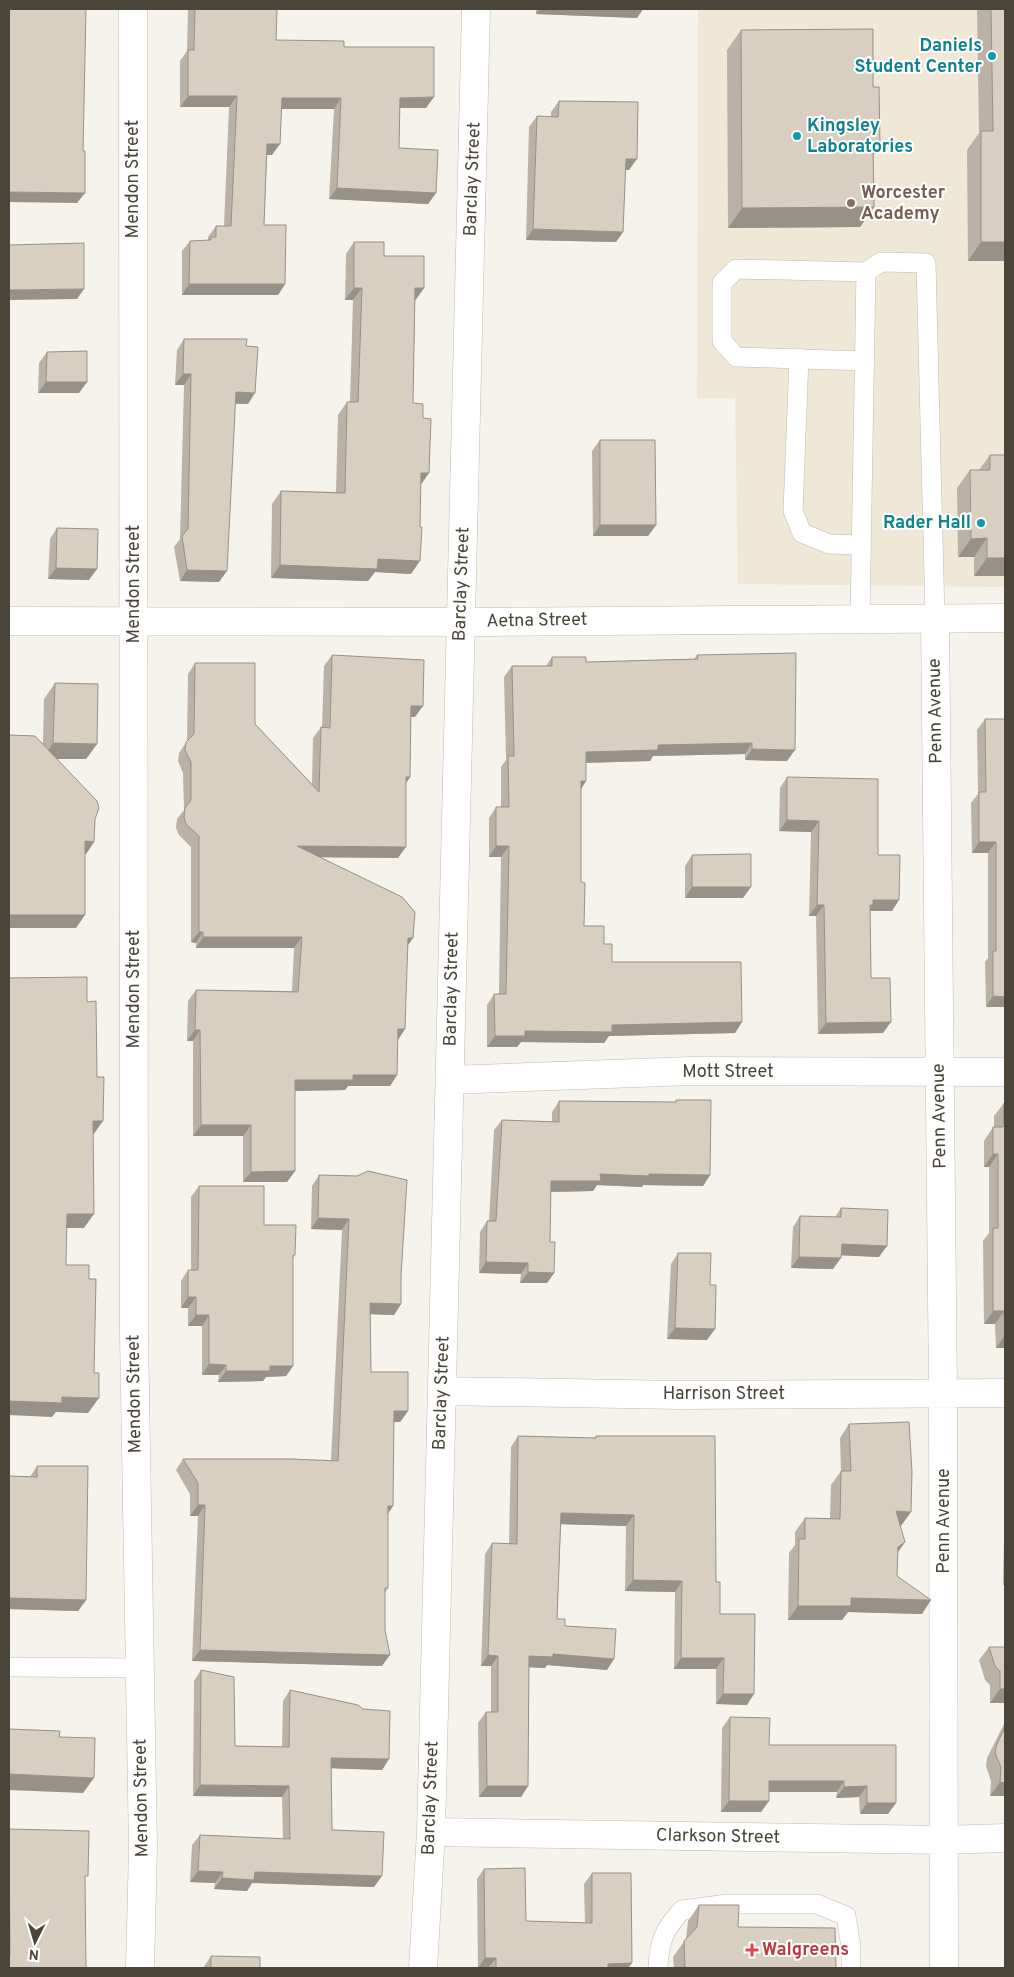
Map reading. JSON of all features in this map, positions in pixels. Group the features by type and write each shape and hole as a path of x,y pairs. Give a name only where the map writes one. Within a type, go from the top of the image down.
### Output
{"street":[{"name":"Mendon Street","path":"133,9 134,1333 143,1848 140,1968"},
{"name":"Barclay Street","path":"423,1968 431,1832 476,9"},
{"name":"Penn Avenue","path":"935,618 943,1392 944,1968"},
{"name":"Aetna Street","path":"9,621 460,622 1005,618"},
{"name":"Mott Street","path":"450,1080 691,1071 1005,1072"},
{"name":"Harrison Street","path":"442,1391 681,1395 1005,1393"},
{"name":"Clarkson Street","path":"431,1832 944,1840 1005,1838"}],"lane":[{"name":"Penn Avenue","path":"866,272 881,262 926,263 935,618"},
{"path":"860,618 865,360 866,272 736,269 722,283 722,341 736,357 865,360"},
{"path":"799,358 793,511 802,533 828,544 861,545"},
{"path":"9,1667 140,1668"},
{"path":"658,1968 659,1946 668,1926 682,1910 728,1904 817,1904 846,1916 851,1968"}],"shaded area":[{"name":"Worcester Academy","path":"698,9 1005,9 1005,587 738,584 735,398 697,398"}],"building":[{"path":"9,9 86,9 83,151 85,151 85,193 9,192"},
{"path":"195,9 277,9 276,40 344,41 344,47 434,47 434,97 400,98 399,148 438,150 436,193 337,188 341,98 282,98 280,144 267,144 264,225 286,225 285,284 189,284 190,241 211,240 211,237 216,237 216,226 231,226 237,96 188,96 188,50 194,50"},
{"path":"991,9 1005,9 1005,242 981,242 981,131 993,131"},
{"name":"Kingsley Laboratories","path":"873,29 873,87 879,87 880,146 873,146 874,207 742,208 741,30"},
{"path":"559,101 638,102 637,159 626,159 623,232 533,229 537,116 558,117"},
{"path":"354,242 384,242 384,256 424,256 424,288 415,288 413,403 423,404 423,418 431,419 429,473 421,473 420,527 422,527 420,561 378,559 377,569 280,565 281,491 345,493 347,402 358,402 362,288 354,288"},
{"path":"84,243 84,289 9,290 9,245"},
{"path":"184,339 247,339 246,346 258,347 255,393 236,392 227,571 187,570 182,536 188,529 191,374 183,374"},
{"path":"87,351 87,382 46,382 47,352"},
{"path":"600,440 655,440 656,525 600,525"},
{"path":"990,455 1005,455 1005,558 987,558 987,538 971,539 970,470 990,470"},
{"path":"57,528 98,529 97,569 56,568"},
{"path":"796,653 795,750 752,749 752,743 658,745 658,750 586,752 586,781 581,781 581,882 585,883 584,926 604,926 604,944 612,944 612,962 741,962 742,1022 612,1025 612,1032 525,1031 525,1036 495,1036 494,994 506,994 509,846 496,846 496,807 509,807 508,756 514,756 512,666 552,666 552,657 586,657 586,662 698,659 697,655"},
{"path":"332,655 424,660 423,706 411,706 410,777 406,777 406,847 297,846 402,897 415,912 413,938 408,938 405,1029 398,1029 397,1075 353,1075 353,1080 295,1080 295,1171 251,1172 251,1125 201,1125 200,1030 195,1030 196,990 298,992 302,937 203,937 203,932 199,932 199,836 186,824 184,817 185,808 191,800 191,762 185,750 186,742 194,734 195,663 255,663 255,724 319,792 321,727 330,728"},
{"path":"55,683 98,684 97,744 53,743"},
{"path":"985,719 1005,719 1005,997 993,996 993,951 996,951 996,842 979,842 979,792 986,792"},
{"path":"9,735 35,736 97,801 99,808 95,819 94,842 85,841 85,915 9,915"},
{"path":"787,777 878,779 878,855 900,855 899,900 873,900 873,905 870,905 871,978 890,978 891,1022 826,1023 824,905 817,905 819,821 787,820"},
{"path":"751,854 751,887 692,887 692,855"},
{"path":"87,977 87,1002 96,1001 97,1077 104,1077 103,1121 93,1121 94,1214 67,1214 66,1265 89,1265 89,1279 96,1279 94,1373 99,1373 99,1398 62,1397 62,1403 9,1401 9,978"},
{"path":"676,1100 711,1100 710,1175 649,1174 649,1176 600,1174 601,1181 551,1181 550,1242 555,1242 554,1273 528,1272 528,1263 486,1262 487,1221 496,1221 502,1120 559,1122 559,1101 676,1102"},
{"path":"1004,1103 1005,1335 1004,1311 993,1311 993,1228 998,1228 998,1154 993,1154 993,1127 1003,1127"},
{"path":"368,1171 407,1180 401,1304 370,1303 371,1372 408,1372 408,1411 394,1411 393,1506 388,1506 388,1588 385,1588 385,1630 390,1655 200,1650 205,1505 198,1505 198,1483 183,1459 338,1461 349,1219 318,1218 319,1175 357,1176"},
{"path":"199,1186 264,1186 264,1225 296,1225 295,1255 293,1255 293,1366 270,1366 270,1371 226,1371 226,1365 209,1364 209,1315 196,1315 196,1297 188,1297 188,1270 198,1270"},
{"path":"841,1208 888,1210 887,1246 842,1244 841,1258 799,1257 800,1216 841,1217"},
{"path":"678,1253 711,1253 710,1285 716,1285 715,1329 675,1328"},
{"path":"909,1422 912,1472 911,1512 896,1511 905,1542 898,1547 897,1576 931,1600 851,1598 851,1606 798,1606 799,1539 805,1539 805,1518 840,1519 841,1471 851,1471 849,1424"},
{"path":"518,1436 596,1438 596,1436 715,1436 716,1582 720,1582 720,1614 755,1614 754,1694 723,1694 724,1658 681,1658 682,1581 633,1580 634,1515 561,1513 557,1619 565,1619 565,1626 616,1629 614,1659 553,1654 553,1657 529,1656 528,1786 487,1786 486,1712 498,1712 498,1656 488,1655 492,1543 517,1544"},
{"path":"37,1466 88,1466 86,1600 9,1598 9,1476 37,1477"},
{"path":"989,1647 1005,1647 1005,1689 1000,1689 1000,1671 995,1666"},
{"path":"201,1670 234,1677 235,1746 289,1747 290,1690 358,1705 363,1709 390,1711 389,1759 331,1758 332,1830 384,1832 382,1876 255,1872 254,1880 222,1878 223,1872 198,1871 200,1835 290,1839 289,1786 200,1785"},
{"path":"730,1717 770,1718 769,1745 896,1745 896,1803 867,1803 867,1786 844,1787 844,1781 769,1781 769,1801 729,1801"},
{"path":"1005,1727 1005,1783 1000,1782 1001,1767 995,1753"},
{"path":"9,1729 60,1731 59,1737 95,1738 94,1778 9,1774"},
{"path":"9,1829 89,1831 88,1876 85,1876 86,1968 9,1968"},
{"path":"525,1868 526,1921 592,1923 592,1873 631,1873 632,1963 608,1964 608,1968 496,1968 496,1958 485,1958 484,1869"},
{"name":"Walgreens","path":"699,1905 739,1905 738,1927 835,1928 836,1968 685,1968 684,1941 697,1927"},
{"path":"211,1956 260,1957 260,1968 211,1968"}],"place":[{"name":"Daniels Student Center","path":"992,56"},
{"name":"Kingsley Laboratories","path":"797,136"},
{"name":"Worcester Academy","path":"851,203"},
{"name":"Rader Hall","path":"981,523"},
{"name":"Walgreens","path":"752,1950"}]}
